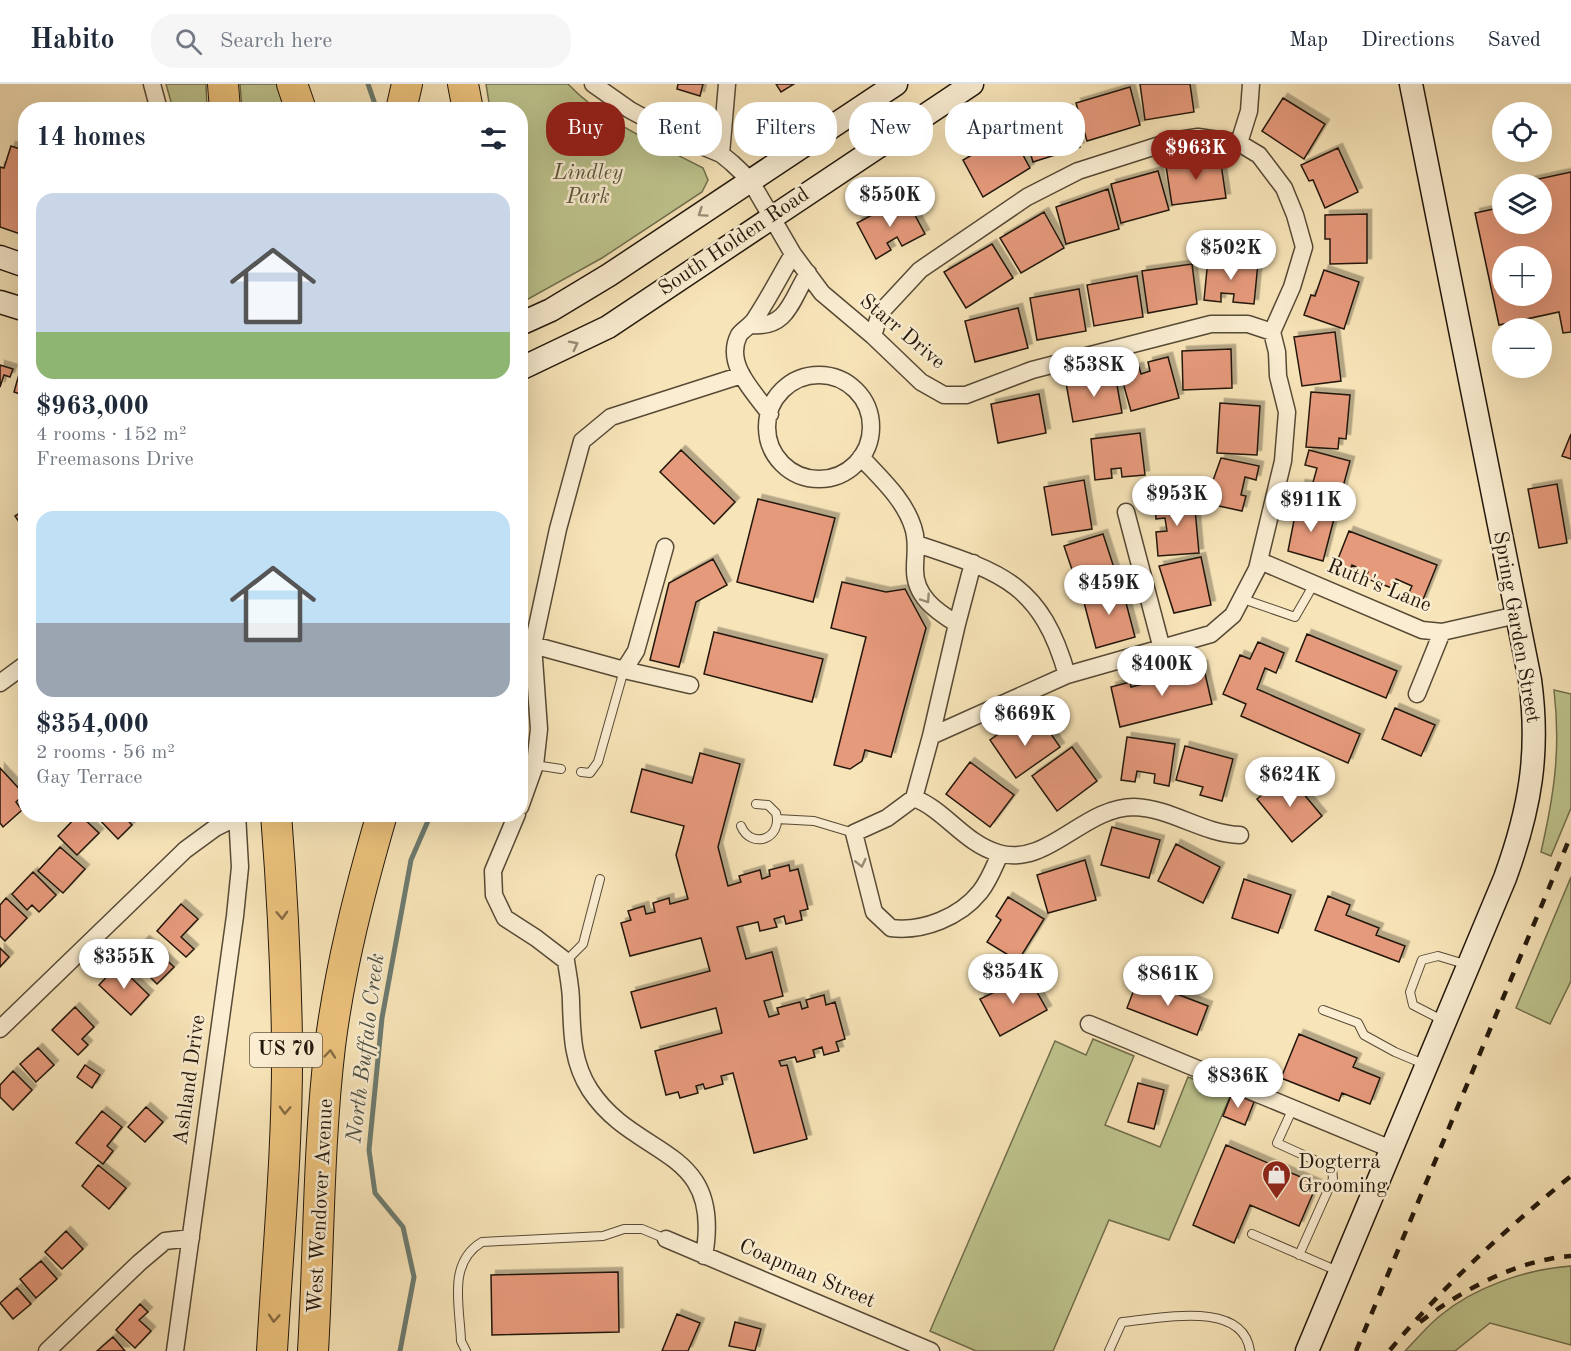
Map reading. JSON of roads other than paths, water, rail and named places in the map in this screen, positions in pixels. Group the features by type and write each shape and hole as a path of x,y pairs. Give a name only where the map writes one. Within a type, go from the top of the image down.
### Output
{"highway":[{"path":"223,84 224,102"},
{"path":"292,84 298,102"},
{"path":"403,102 407,84"},
{"path":"463,84 466,102"},
{"name":"West Wendover Avenue","path":"272,1351 284,1157 287,1043 277,822"},
{"path":"281,878 285,822"},
{"path":"362,884 367,822"},
{"name":"West Wendover Avenue","path":"313,1351 330,1047 342,972 362,884 380,822"}],"main road":[{"name":"South Holden Road","path":"528,320 609,275 897,84"},
{"name":"South Holden Road","path":"528,365 608,327 972,84"},
{"name":"Spring Garden Street","path":"1306,1351 1517,844 1532,781 1535,715 1411,84"},
{"path":"0,257 18,263"},
{"path":"0,302 18,308"}],"street":[{"path":"152,84 157,102"},
{"name":"Starr Drive","path":"593,84 637,114"},
{"path":"722,142 727,84"},
{"path":"1239,143 1249,111 1251,84"},
{"path":"873,336 880,313 920,270 1027,197 1078,171 1172,141 1198,137 1239,143 1259,155 1280,181 1295,215 1304,247 1292,287 1272,332 1287,429 1272,517 1260,561 1233,615 1211,634 1067,675 931,736"},
{"name":"Starr Drive","path":"722,155 750,180 793,254 822,293 873,336 921,382 944,395 966,395 1032,370 1211,324 1248,324 1272,332"},
{"path":"770,414 742,375 735,356 737,342 740,333 752,325 793,254"},
{"path":"752,325 767,326 780,319 808,273"},
{"path":"763,306 780,319"},
{"path":"813,374 826,374 844,380 859,393 868,410 871,429 861,457 847,471 829,479 810,480 792,473 778,460 769,443 770,414 782,391 792,382 813,374"},
{"path":"528,785 535,765 538,719 532,645 558,529 582,441 611,417 742,375"},
{"path":"861,457 906,509 917,544 915,571 920,592 933,609 957,624"},
{"path":"1126,512 1162,649"},
{"path":"917,544 973,563 1009,581 1033,603 1050,625 1067,675"},
{"path":"624,670 636,651 665,547"},
{"name":"Ruth's Lane","path":"1260,561 1422,630 1442,632 1517,615"},
{"path":"973,563 914,798 887,818 854,833 874,912 881,921 897,928 919,927 966,907 987,882 1000,854"},
{"path":"1417,694 1442,632"},
{"path":"532,645 690,685"},
{"path":"0,683 18,670"},
{"path":"914,798 928,803 957,831 977,844 1000,854 1025,855 1053,843 1100,814 1133,807 1162,812 1223,834 1240,835"},
{"path":"0,1029 185,850 226,822"},
{"name":"Ashland Drive","path":"175,1351 235,916 240,867 237,822"},
{"path":"514,822 493,871 494,895 505,918 566,961 571,1000 570,1033 577,1063 588,1088 606,1112 628,1131 680,1162 698,1184 706,1207 708,1233 704,1256"},
{"path":"1089,1024 1391,1149"},
{"path":"47,1351 165,1241 191,1238"},
{"name":"Coapman Street","path":"666,1239 931,1351"}],"lane":[{"path":"1243,599 1295,617 1314,584"},
{"path":"581,772 590,773 598,762 624,670"},
{"path":"535,765 561,769"},
{"path":"741,826 748,836 765,839 775,831 777,819 772,809 756,804"},
{"path":"777,819 814,821 854,833"},
{"path":"566,961 583,944 600,879"},
{"path":"1445,1021 1413,1005 1410,992 1422,960 1438,956 1468,965"},
{"path":"1323,1010 1358,1023 1364,1035 1395,1052 1426,1065"},
{"path":"1293,1108 1277,1143 1332,1168 1333,1179 1299,1255"},
{"path":"466,1351 461,1341 459,1272 462,1261 473,1248 482,1242 603,1236 624,1229 642,1229 666,1239"},
{"path":"1252,1234 1340,1272"},
{"path":"1110,1351 1122,1322 1210,1315 1233,1323 1248,1339 1250,1351"}],"waterway":[{"name":"North Buffalo Creek","path":"368,84 374,102"},
{"name":"North Buffalo Creek","path":"400,1351 414,1277 403,1227 375,1193 369,1150 382,1018 411,860 428,822"}],"railway":[{"path":"1356,1351 1571,835"},
{"path":"1390,1350 1476,1258 1571,1176"},
{"path":"1420,1322 1491,1278 1531,1264 1571,1256"}],"place":[{"name":"Dogterra Grooming","path":"1277,1200"}],"park label":[{"name":"Lindley Park","path":"588,185"}]}
